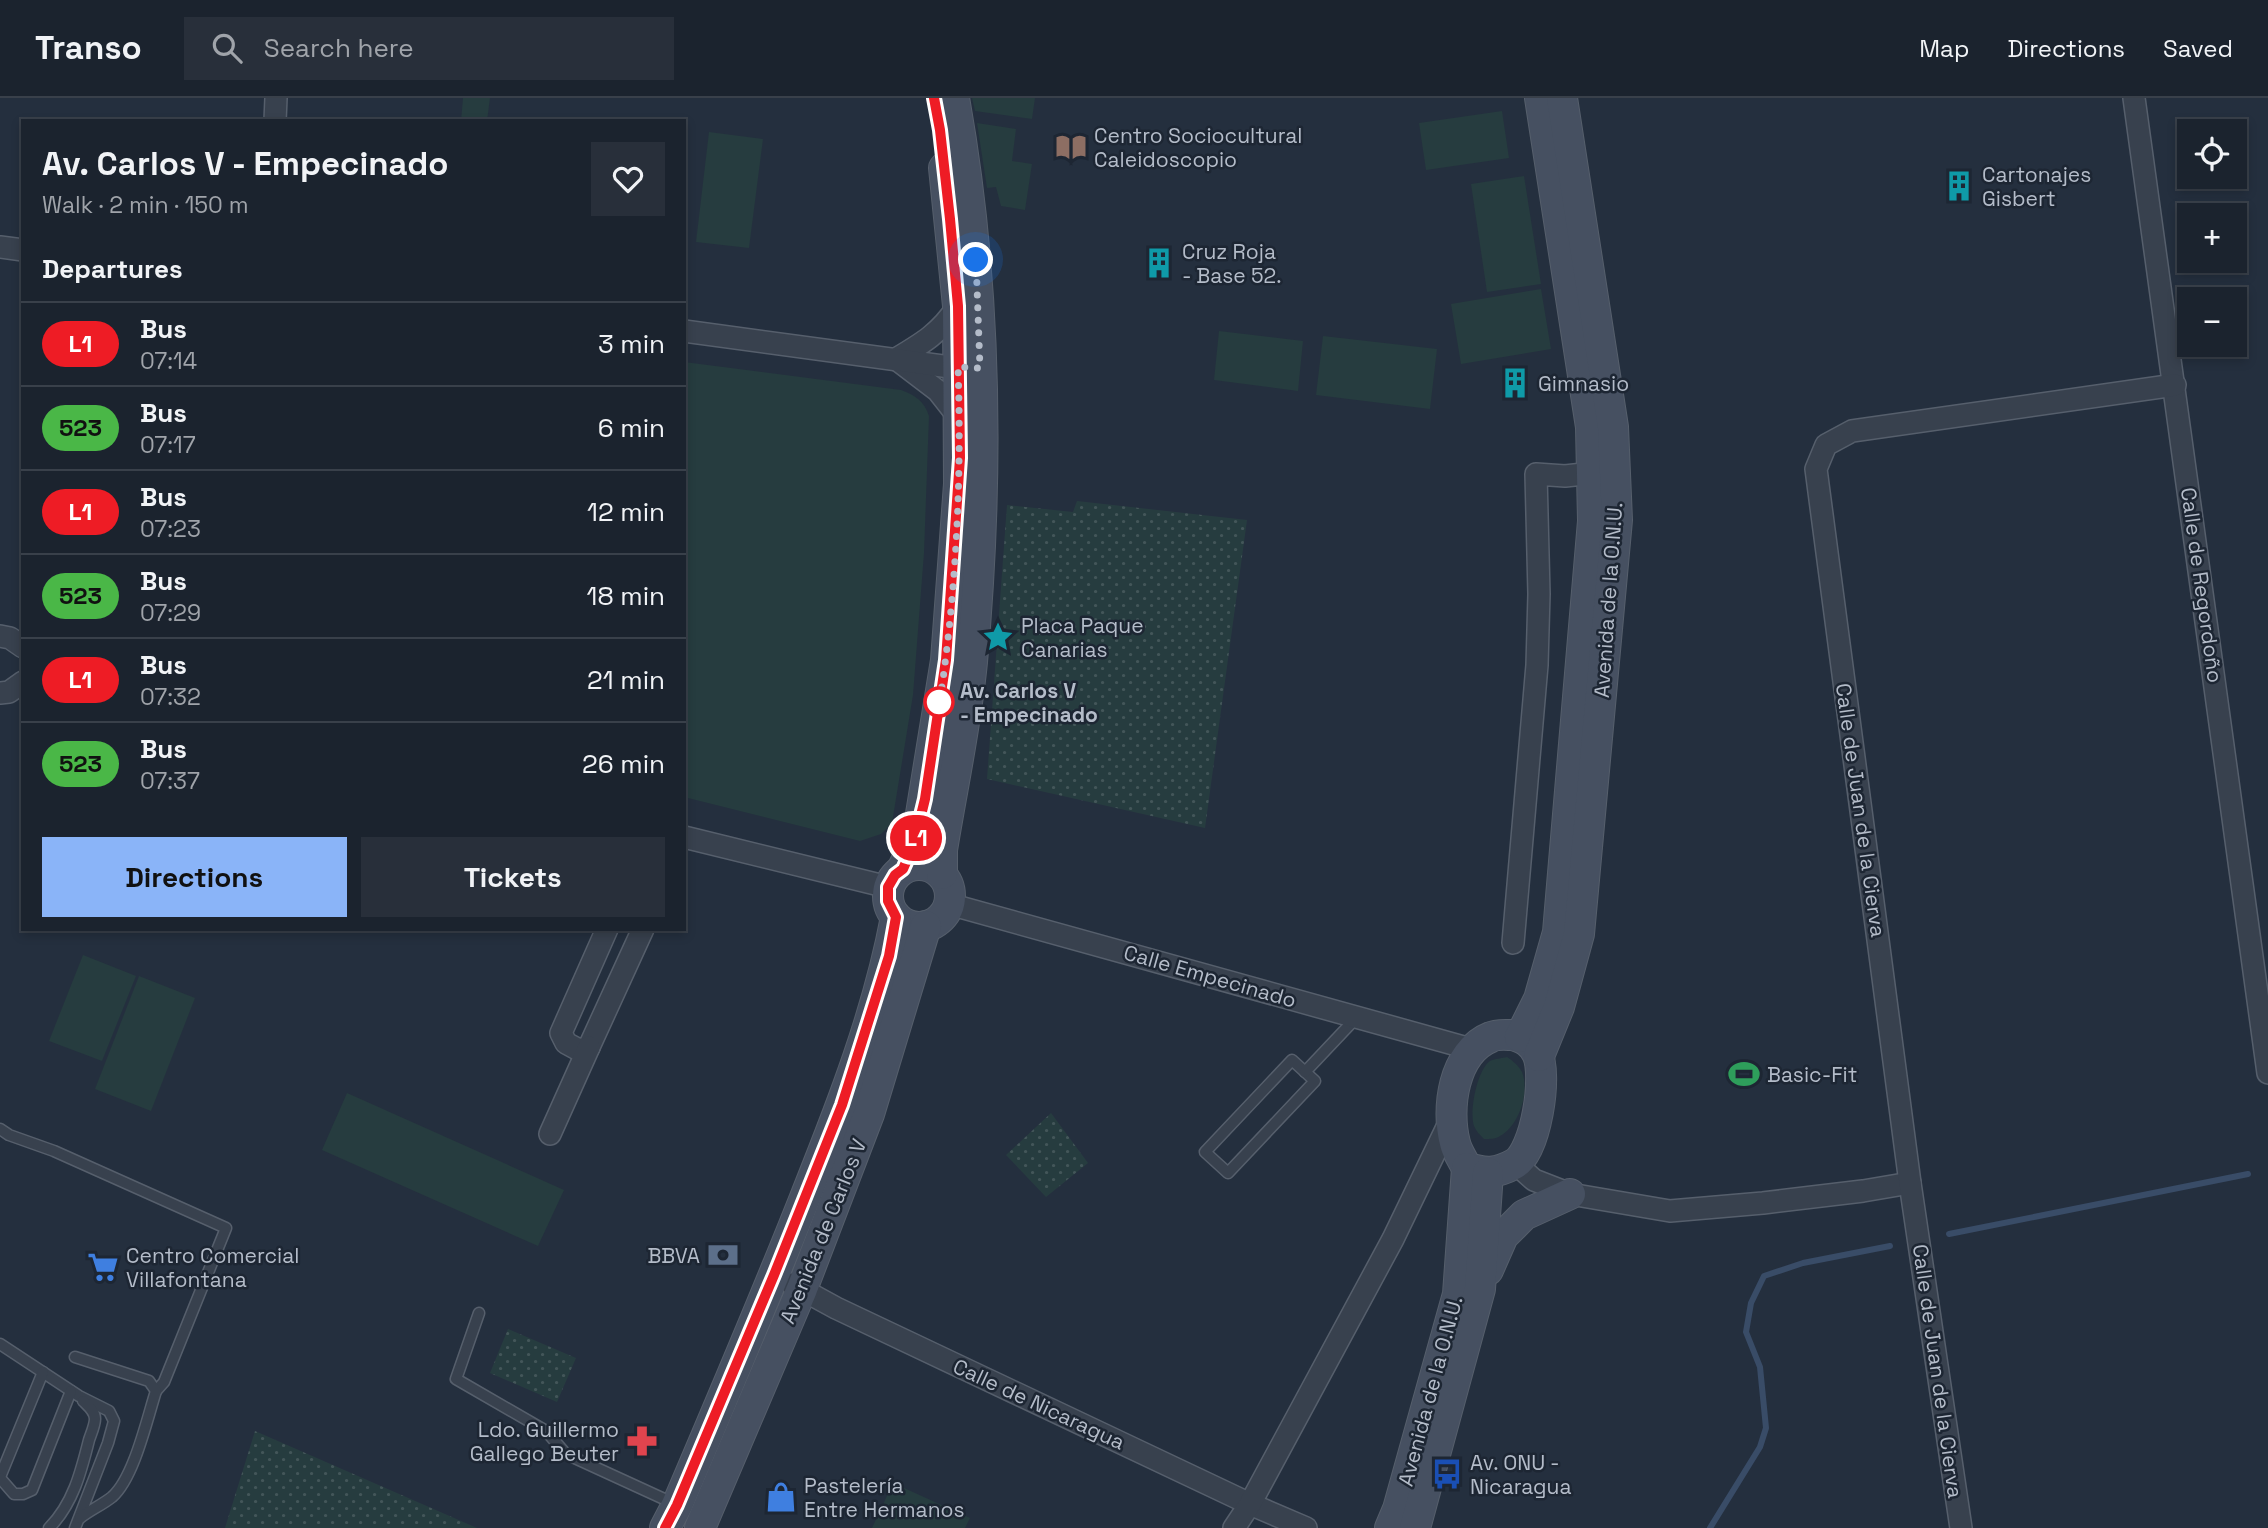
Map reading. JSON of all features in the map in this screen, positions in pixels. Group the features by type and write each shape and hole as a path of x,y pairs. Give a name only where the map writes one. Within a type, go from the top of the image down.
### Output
{"street":[{"path":"275,119 276,98"},
{"path":"934,98 940,130 958,306 969,367 983,485 972,663 942,850 942,874 950,892 949,904 942,916 926,926 910,926 896,917 888,901 896,878 914,844 922,813 946,660 959,484 960,419 969,367 975,239 954,98"},
{"name":"Avenida de la O.N.U.","path":"1529,1046 1558,932 1592,535 1593,473 1591,427 1540,98"},
{"name":"Avenida de la O.N.U.","path":"1529,1046 1559,1007 1579,934 1617,520 1612,427 1562,98"},
{"name":"Calle de Regordoño","path":"2134,98 2268,1073"},
{"path":"0,247 21,250"},
{"path":"896,359 934,336 958,306"},
{"path":"686,331 969,367"},
{"path":"896,359 938,391 960,419"},
{"name":"Calle de Juan de la Cierva","path":"1961,1528 1910,1183 1816,469 1826,445 1852,431 2175,384"},
{"name":"Avenida de la O.N.U.","path":"1513,943 1537,664 1539,594 1536,474 1565,476 1593,473"},
{"path":"0,693 9,692 21,683"},
{"path":"686,837 896,878 917,865 930,867 942,874"},
{"name":"Calle Empecinado","path":"949,904 1471,1049"},
{"name":"Avenida de Carlos V","path":"671,1516 774,1275 842,1105 889,956 896,917"},
{"name":"Avenida de Carlos V","path":"700,1528 802,1289 869,1114 926,926"},
{"path":"589,1047 579,1050 566,1043 561,1033 606,931"},
{"path":"550,1134 642,931"},
{"path":"1512,1035 1529,1046 1539,1107 1531,1140 1516,1164 1478,1171 1455,1146 1451,1119 1455,1083 1471,1049 1492,1036 1512,1035"},
{"path":"1234,1528 1250,1504 1393,1239 1451,1119"},
{"path":"1516,1164 1534,1181 1570,1194 1670,1212 1863,1191 1910,1183"},
{"name":"Avenida de la O.N.U.","path":"1415,1528 1480,1289 1478,1171"},
{"name":"Avenida de la O.N.U.","path":"1390,1528 1398,1509 1458,1294 1478,1171"},
{"path":"1480,1289 1503,1236 1524,1215 1570,1194"},
{"name":"Calle de Nicaragua","path":"774,1275 836,1308 1250,1504 1307,1528"}],"lane":[{"path":"1305,1072 1357,1017"},
{"path":"1292,1060 1305,1072 1315,1081 1228,1173 1205,1152 1292,1060"},
{"path":"0,1129 226,1228 164,1382 156,1391 126,1478 112,1496 91,1508 76,1524"},
{"path":"479,1313 456,1379 546,1431 566,1454 671,1516"},
{"path":"0,1344 75,1394 109,1411 114,1421 76,1524"},
{"path":"75,1357 149,1381 156,1391"},
{"path":"43,1372 0,1477 14,1494 32,1490 75,1394"},
{"path":"49,1528 61,1516 71,1498 95,1418 93,1411 75,1394"}],"green space":[{"path":"463,98 490,98 487,119 461,119"},
{"path":"972,98 1035,98 1032,119 975,111"},
{"path":"1502,111 1509,158 1426,170 1419,123"},
{"path":"977,123 1016,129 1012,161 1032,164 1025,210 1001,206 996,187 987,188"},
{"path":"709,132 763,139 749,248 696,242"},
{"path":"1524,176 1541,284 1487,292 1471,184"},
{"path":"1541,289 1551,349 1461,364 1451,304"},
{"path":"1219,331 1303,341 1298,391 1214,380"},
{"path":"1323,336 1437,349 1430,409 1316,395"},
{"path":"686,362 901,390 918,399 929,416 924,553 913,695 892,823 881,834 860,841 686,798"},
{"path":"1077,501 1247,520 1205,828 987,779 1007,505 1073,512"},
{"path":"83,955 136,976 102,1061 49,1041"},
{"path":"139,976 195,998 151,1111 95,1089"},
{"path":"1507,1057 1522,1072 1524,1098 1513,1125 1497,1138 1484,1139 1476,1130 1473,1120 1473,1102 1478,1082 1490,1061"},
{"path":"347,1093 564,1190 538,1246 322,1150"},
{"path":"1051,1113 1088,1163 1046,1197 1006,1155"},
{"path":"508,1329 576,1358 557,1402 490,1373"},
{"path":"255,1431 477,1528 225,1528"},
{"path":"893,1483 970,1518 965,1528 872,1528"}],"waterway":[{"path":"1949,1234 2248,1174"},
{"path":"1710,1528 1760,1447 1766,1428 1760,1367 1746,1332 1751,1303 1764,1276 1803,1263 1890,1246"}],"bus line":[{"name":"L1","path":"665,1528 774,1275 842,1105 889,956 896,917 890,909 888,887 895,875 903,869 914,844 925,799 946,660 960,458 958,306 940,130 934,98"}],"place":[{"name":"Centro Sociocultural Caleidoscopio","path":"1071,147"},
{"name":"Cartonajes Gisbert","path":"1959,186"},
{"name":"Cruz Roja - Base 52.","path":"1159,263"},
{"name":"Gimnasio","path":"1515,383"},
{"name":"Placa Paque Canarias","path":"998,637"},
{"name":"Av. Carlos V - Empecinado","path":"939,702"},
{"name":"Basic-Fit","path":"1744,1074"},
{"name":"BBVA","path":"723,1255"},
{"name":"Centro Comercial Villafontana","path":"103,1267"},
{"name":"Ldo. Guillermo Gallego Beuter","path":"642,1441"},
{"name":"Av. ONU - Nicaragua","path":"1447,1474"},
{"name":"Pastelería Entre Hermanos","path":"781,1497"}],"route":[{"path":"939,702 939,707 946,660 959,484 958,367 980,368 976,260"}]}
